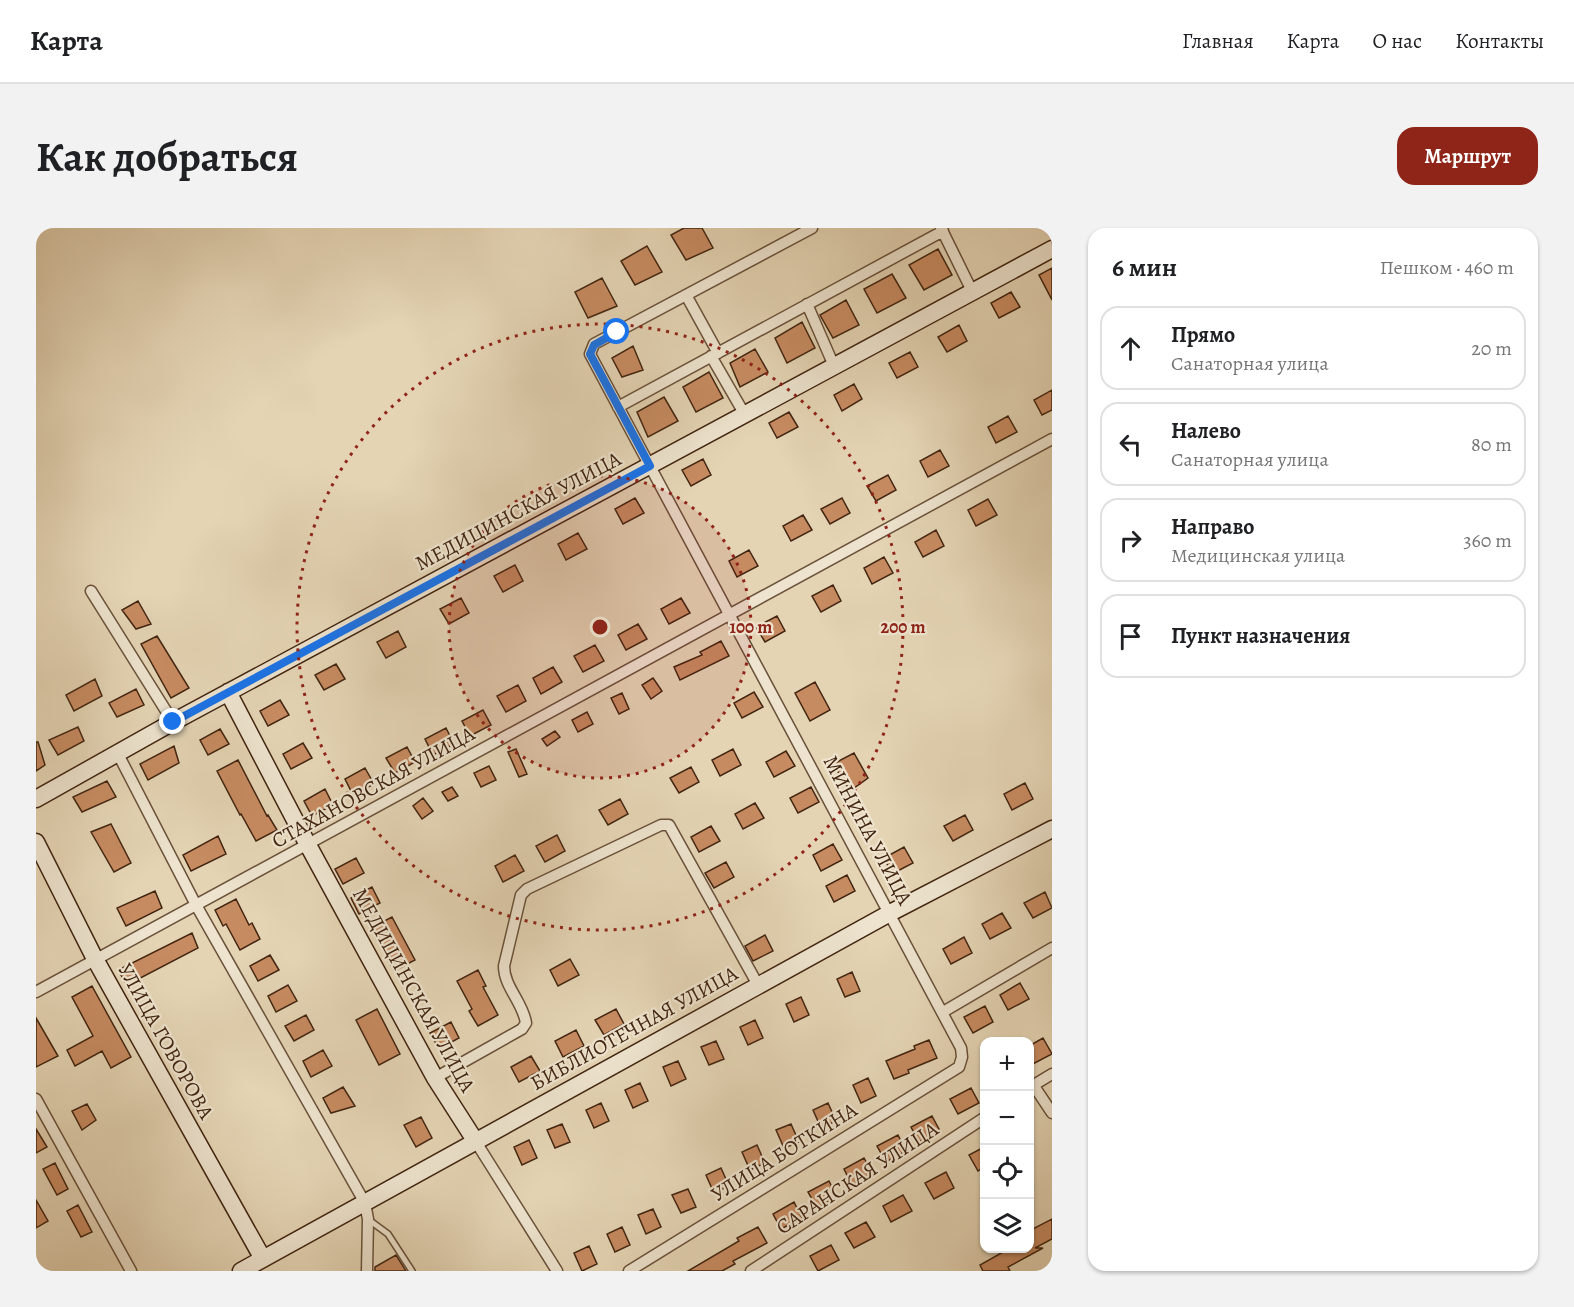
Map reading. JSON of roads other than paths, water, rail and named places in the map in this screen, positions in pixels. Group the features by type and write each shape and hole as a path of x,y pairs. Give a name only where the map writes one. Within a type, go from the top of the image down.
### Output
{"street":[{"path":"745,415 686,296 812,228"},
{"path":"618,407 942,229 972,291"},
{"name":"МЕДИЦИНСКАЯ УЛИЦА","path":"36,799 228,692 1052,249"},
{"name":"МИНИНА УЛИЦА","path":"686,296 594,345 590,354 961,1048 962,1057 959,1067"},
{"path":"807,304 834,366"},
{"path":"729,615 1052,439"},
{"path":"91,591 173,722"},
{"name":"СТАХАНОВСКАЯ УЛИЦА","path":"36,992 729,615"},
{"name":"МЕДИЦИНСКАЯ УЛИЦА","path":"228,692 308,845 435,1078 557,1271"},
{"path":"118,754 196,905 366,1211 367,1271"},
{"path":"435,1078 522,1029 526,1023 525,1015 504,977 504,966 520,895 527,889 661,825 669,825 758,986"},
{"name":"БИБЛИОТЕЧНАЯ УЛИЦА","path":"241,1271 366,1211 476,1142 890,913 1052,829"},
{"name":"УЛИЦА ГОВОРОВА","path":"36,842 95,959 262,1259"},
{"path":"942,1012 1052,948"},
{"name":"УЛИЦА БОТКИНА","path":"629,1271 959,1067"},
{"path":"1034,1086 1052,1074"},
{"path":"1034,1090 1052,1113"},
{"path":"36,1099 131,1271"},
{"name":"САРАНСКАЯ УЛИЦА","path":"751,1271 980,1121"}],"lane":[{"path":"366,1211 388,1234 412,1271"}]}
